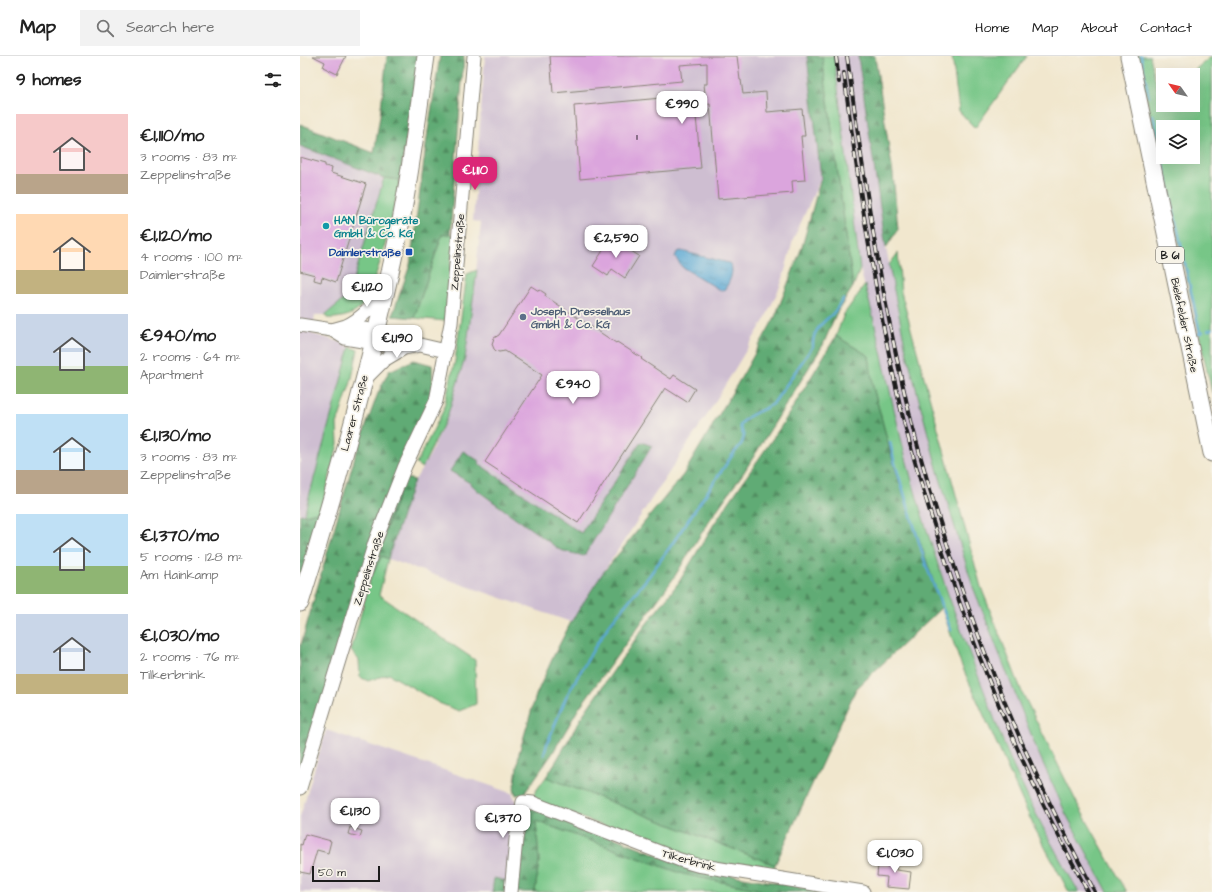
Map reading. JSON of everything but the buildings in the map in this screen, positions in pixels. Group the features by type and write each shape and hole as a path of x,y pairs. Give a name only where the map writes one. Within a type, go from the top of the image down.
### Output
{"main road":[{"name":"Laarer Straße","path":"300,602 316,552 375,337 400,225 412,156 426,56"},
{"name":"Bielefelder Straße","path":"1129,56 1212,453"}],"street":[{"name":"Zeppelinstraße","path":"300,788 376,542 405,466 436,401 449,337 474,56"},
{"path":"332,330 355,322 370,309 385,291"},
{"path":"300,325 332,330 344,338 404,336 420,345 446,352"},
{"path":"346,326 404,348"},
{"path":"364,380 384,360 404,348 420,345"},
{"name":"Tilkerbrink","path":"511,892 516,839 523,802 533,803 680,860 697,865 863,892"}],"shaded area":[{"path":"485,56 807,56 821,178 793,240 782,282 765,319 707,415 571,622 388,559 412,485 430,455 447,417 475,282 481,222 473,221"},
{"path":"834,56 858,56 886,248 906,350 937,468 973,587 1038,752 1066,814 1108,892 1079,892 1056,855 1014,767 967,649 935,554 912,481 890,394 875,324 860,269"},
{"path":"300,146 384,178 349,295 325,315 315,315 312,334 341,342 350,347 304,515 300,514"},
{"path":"326,730 512,793 523,814 514,883 494,878 492,892 300,892 300,817"}],"green space":[{"path":"387,56 419,56 400,180 384,178 300,146 300,124 374,153"},
{"path":"440,56 464,56 450,234 442,235 414,318 392,316 410,265 428,131"},
{"path":"807,56 822,56 853,287 836,314 823,345 744,472 709,521 673,579 579,708 552,754 524,794 516,795 514,789 519,753 536,695 571,622 602,574 683,475 745,371 775,317 802,247 821,178"},
{"path":"822,56 834,56 860,269 853,287"},
{"path":"858,56 875,56 893,174 898,229 886,248"},
{"path":"952,56 1027,56 975,128 959,111"},
{"path":"1137,56 1150,56 1156,83 1156,112 1200,112 1200,68 1197,68 1212,56 1212,393 1161,164 1200,164 1200,120 1156,120 1156,141"},
{"path":"384,178 400,180 378,270 364,303 359,309 352,314 335,318 327,318 325,315 349,295"},
{"path":"442,235 454,235 445,321 414,318"},
{"path":"898,253 901,292 981,587 1022,692 1078,805 1127,892 1108,892 1066,814 1038,752 973,587 937,468 906,350 889,265"},
{"path":"477,270 465,358 447,417 422,468 416,464 443,411 455,361 467,274"},
{"path":"865,285 899,432 912,481 946,589 1014,768 1045,831 1079,892 1069,892 1034,827 960,662 894,465 873,387 869,356 836,336 844,314"},
{"path":"836,336 869,356 873,387 894,465 942,607 856,689 775,865 546,777 584,713 641,631 679,582 714,524 782,425"},
{"path":"350,347 358,350 351,382 337,424 338,444 321,511 304,515"},
{"path":"414,360 432,365 433,389 427,413 300,774 300,648 355,456 378,393 389,371"},
{"path":"641,442 652,446 584,556 560,550 477,490 470,483 450,471 463,451 479,461 479,464 581,533"},
{"path":"405,478 415,480 412,485 388,559 382,556 371,576 377,548"},
{"path":"321,511 300,580 300,514 305,515"},
{"path":"382,556 388,559 379,595 475,660 476,704 459,711 439,703 389,674 368,681 360,677 359,660 351,651 371,576"},
{"path":"546,777 775,865 772,874 697,861 540,802 533,795"},
{"path":"535,807 695,869 833,892 760,892 761,890 683,874 536,821 539,861 535,892 492,892 494,878 514,883 523,814"},
{"path":"536,821 683,874 761,890 760,892 535,892 539,861"}],"water":[{"path":"681,251 729,263 732,273 724,290 720,290 682,267 675,257 677,252"}],"waterway":[{"path":"1141,56 1149,97"},
{"path":"1153,115 1200,333"},
{"path":"544,755 566,697 609,625 649,576 742,443 744,436 740,426 747,418 773,404 813,346 815,333 837,309 843,299"},
{"path":"1208,330 1212,329"},
{"path":"1195,335 1203,332"},
{"path":"890,442 894,460 926,565 951,630"}],"railway":[{"path":"836,56 839,82"},
{"path":"847,56 866,187 888,318 911,422 941,527 978,633 1013,721 1052,808 1095,892"},
{"path":"844,73 861,199 875,282 900,405 919,476 941,547 988,679 1025,766 1088,892"}],"place":[{"name":"HAN Bürogeräte GmbH & Co. KG","path":"326,226"},
{"name":"Daimlerstraße","path":"409,252"},
{"name":"Joseph Dresselhaus GmbH & Co. KG","path":"523,317"}]}
